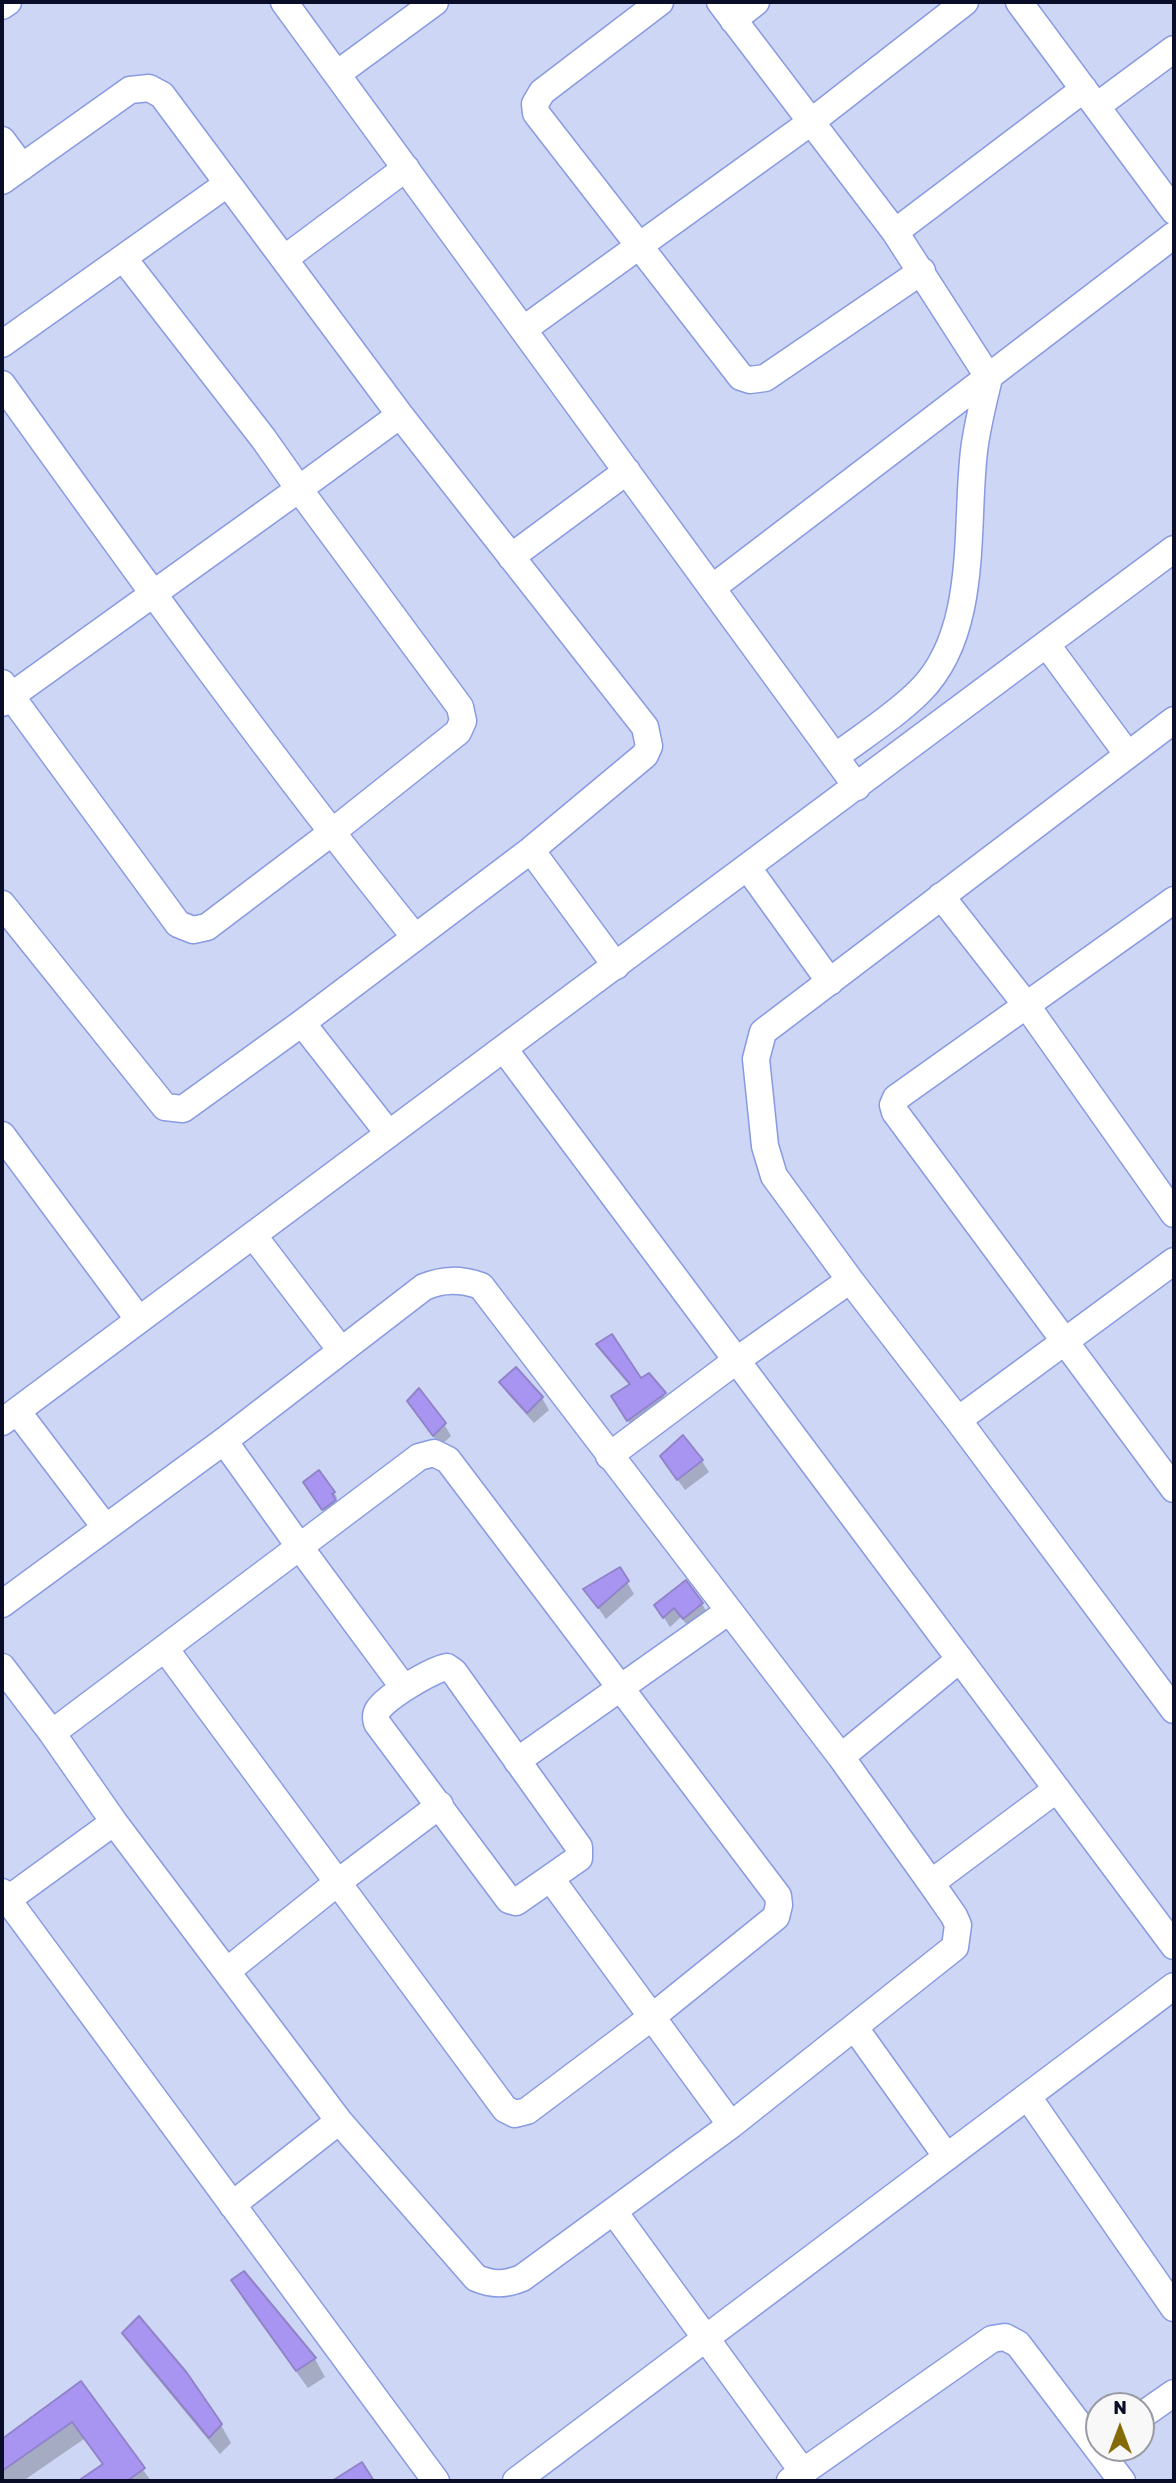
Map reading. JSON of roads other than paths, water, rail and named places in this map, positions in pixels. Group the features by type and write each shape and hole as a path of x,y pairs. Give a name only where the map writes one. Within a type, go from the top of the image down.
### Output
{"street":[{"path":"2,6 8,2"},
{"path":"284,2 857,787"},
{"path":"337,74 435,2"},
{"path":"660,2 542,92 535,104 536,113 741,377 750,380 765,378 922,271"},
{"path":"756,2 727,11 895,232 989,378 974,452 968,554 960,615 947,654 921,691 835,757"},
{"path":"524,329 811,122 965,2"},
{"path":"1018,2 1174,211"},
{"path":"895,232 1090,98 1174,49"},
{"path":"2,140 12,174 130,90 149,88 162,95 400,415 645,727 649,746 645,755 531,850 183,1109 166,1107 10,933 2,904"},
{"path":"284,259 406,168"},
{"path":"2,344 227,184"},
{"path":"712,588 1174,235"},
{"path":"124,259 263,438 299,489 460,707 463,721 458,732 207,927 193,930 185,927 178,924 5,694 153,595 299,489 400,415"},
{"path":"2,384 153,595 331,833 414,936"},
{"path":"511,557 627,471"},
{"path":"105,1527 9,1416 1174,549"},
{"path":"1047,645 1128,755"},
{"path":"1174,720 762,1032 756,1059 765,1146 774,1176 1174,1710"},
{"path":"531,850 616,966"},
{"path":"748,868 830,982"},
{"path":"942,896 1027,1006 1174,1214"},
{"path":"1173,902 897,1098 893,1105 895,1112 1063,1343 1174,1489"},
{"path":"302,1023 389,1134"},
{"path":"504,1049 1174,1946"},
{"path":"2,1135 139,1320"},
{"path":"254,1235 340,1349"},
{"path":"958,1420 1174,1261"},
{"path":"2,1604 224,1441 340,1349 424,1287 442,1280 464,1281 481,1286 841,1757 954,1916 958,1925 955,1947 731,2125 614,2212 522,2278 506,2285 489,2283 476,2278 339,2122 114,1822 2,1667"},
{"path":"609,1456 850,1280"},
{"path":"224,1441 404,1688"},
{"path":"52,1733 166,1650 419,1457 434,1452 448,1460 778,1896 776,1917 652,2017 527,2111 515,2114 505,2109 166,1650"},
{"path":"517,1761 729,1611"},
{"path":"841,1757 960,1659"},
{"path":"447,1667 454,1672 580,1852 579,1858 516,1902 509,1900 377,1723 377,1710 404,1688 439,1669 447,1667"},
{"path":"930,1883 1057,1788"},
{"path":"228,1971 440,1805"},
{"path":"114,1822 4,1896 436,2481"},
{"path":"551,1879 731,2125"},
{"path":"516,2481 1174,1986"},
{"path":"855,2028 947,2157"},
{"path":"1028,2097 1174,2308"},
{"path":"232,2205 339,2122"},
{"path":"614,2212 705,2338 796,2477 992,2339 1005,2337 1018,2344 1085,2430"},
{"path":"1155,2406 1174,2393"},
{"path":"1109,2462 1122,2481"}]}
